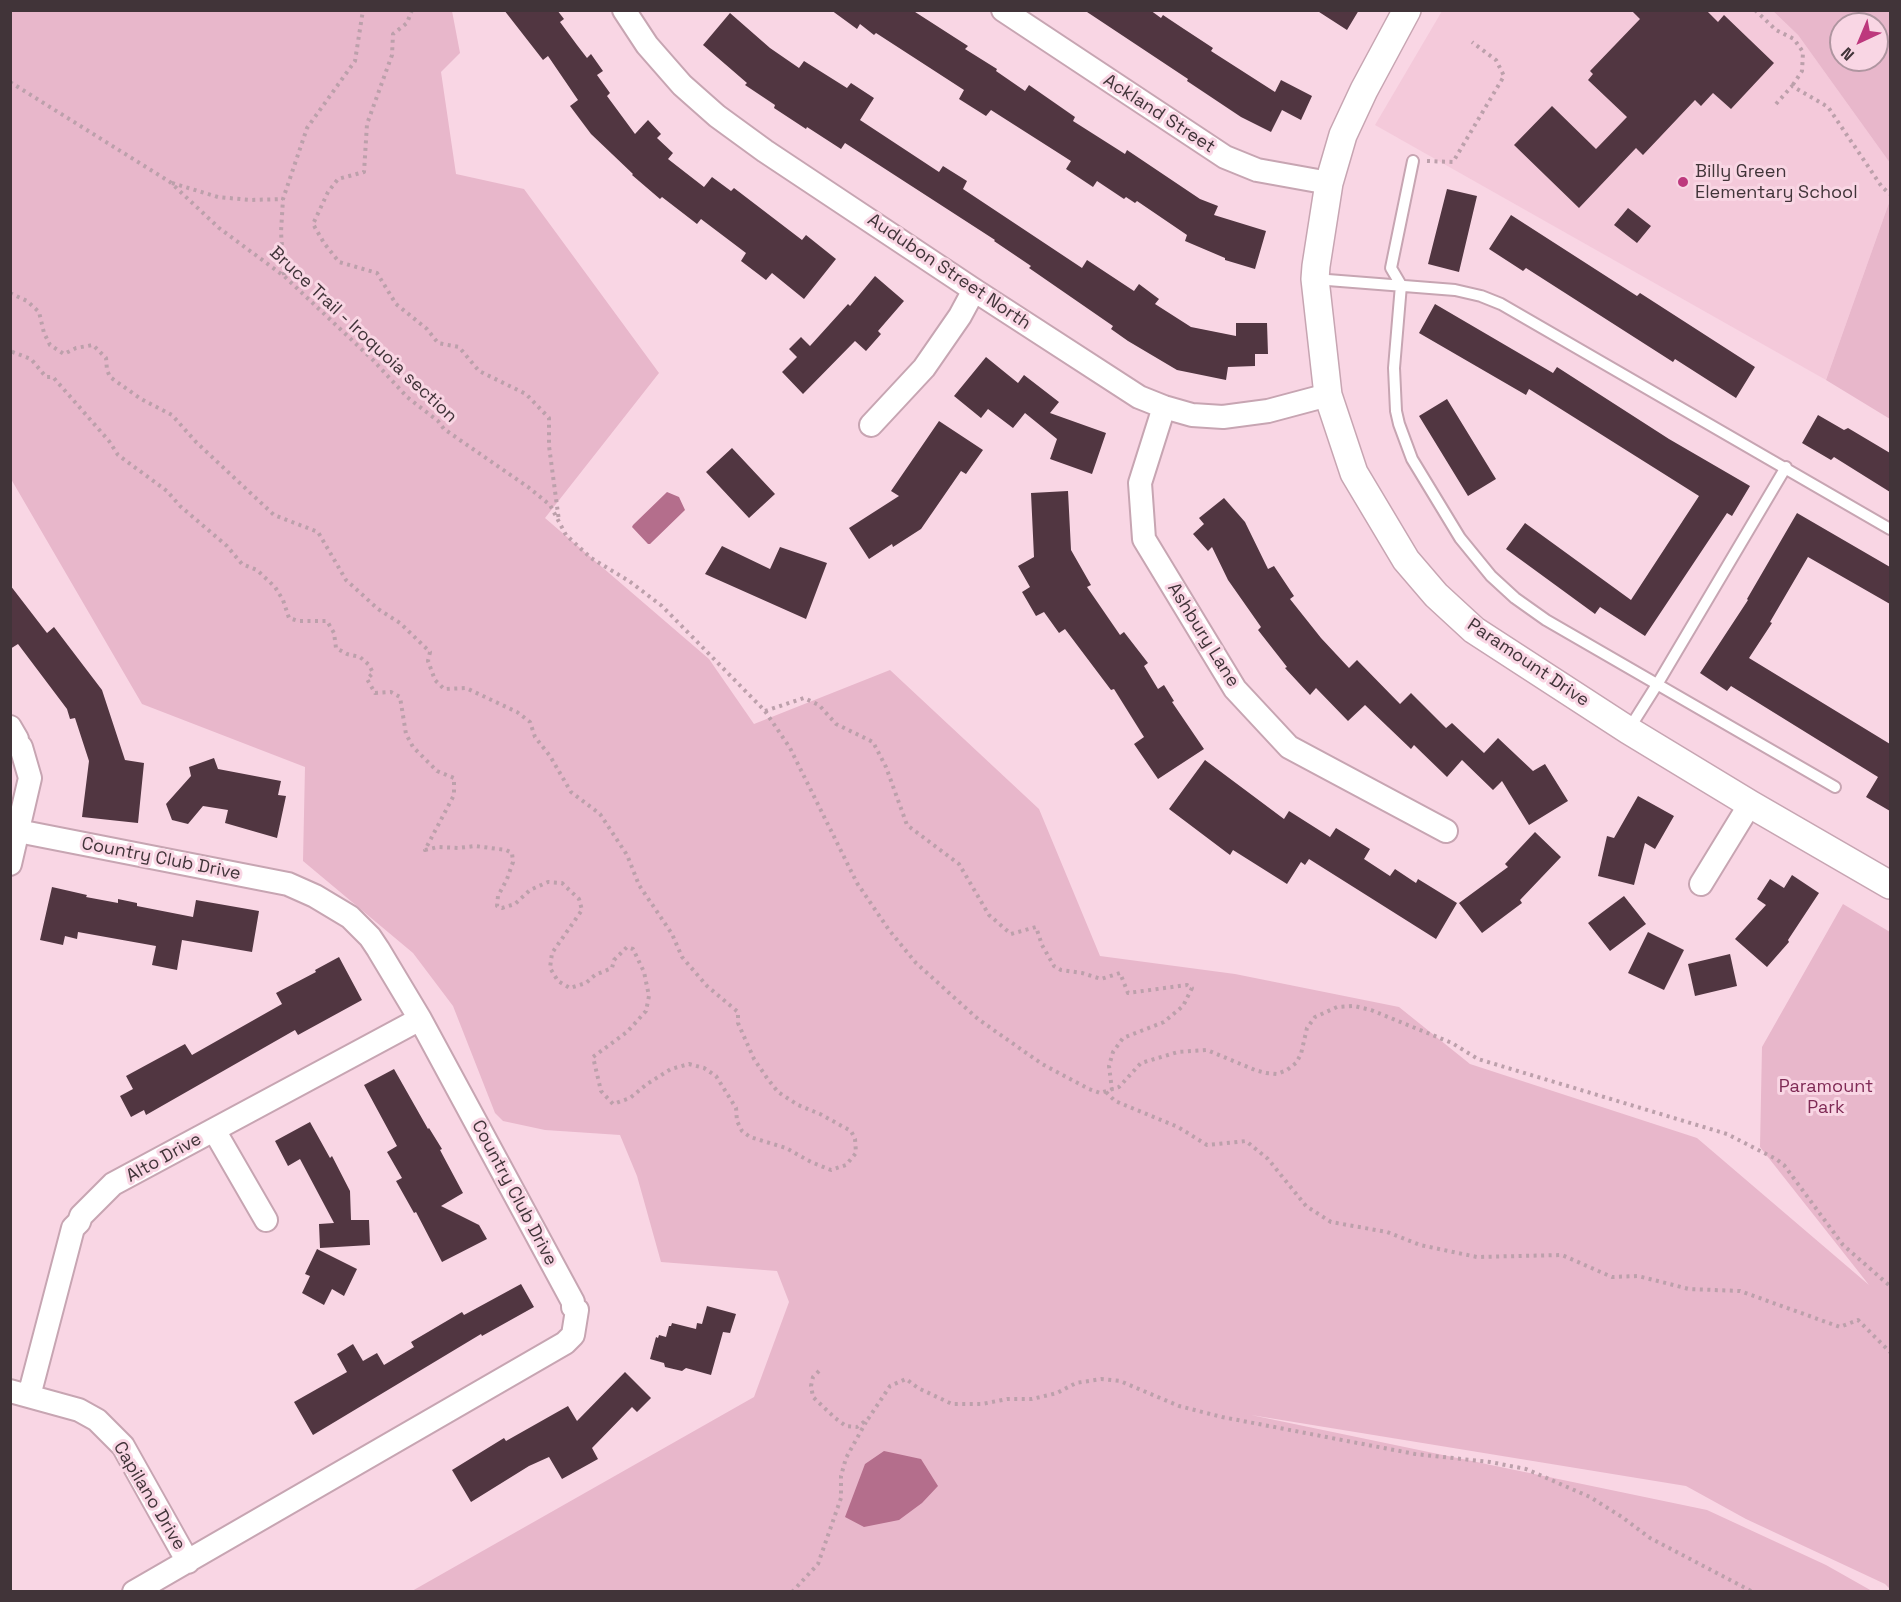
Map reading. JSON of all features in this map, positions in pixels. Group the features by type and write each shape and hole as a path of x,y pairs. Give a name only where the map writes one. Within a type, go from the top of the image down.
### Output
{"street":[{"name":"Audubon Street North","path":"624,10 647,45 682,85 717,116 974,290 1139,396 1164,407 1192,415 1223,417 1268,411 1328,395"},
{"name":"Ackland Street","path":"1003,10 1225,157 1257,170 1329,183"},
{"name":"Paramount Drive","path":"1407,10 1364,90 1343,135 1329,183 1315,279 1328,395 1332,414 1354,473 1406,560 1436,595 1474,630 1629,730 1750,804 1890,885"},
{"path":"871,425 924,368 960,316 974,290"},
{"name":"Ashbury Lane","path":"1164,407 1140,483 1144,539 1235,689 1289,747 1446,831"},
{"path":"10,727 21,747 30,778 10,864"},
{"path":"1701,884 1750,804"},
{"name":"Country Club Drive","path":"18,831 288,884 315,896 350,917 370,938 420,1019 573,1302 573,1307 577,1310 573,1335 565,1343 134,1592"},
{"name":"Alto Drive","path":"20,1394 73,1228 81,1216 112,1184 420,1019"},
{"path":"214,1130 266,1220"},
{"name":"Capilano Drive","path":"20,1394 79,1410 97,1420 123,1446 188,1562"}],"lane":[{"path":"1413,161 1392,268 1401,285 1394,368 1396,411 1412,459 1460,538 1491,576 1515,598 1546,620 1835,787"},
{"path":"1315,279 1455,290 1481,296 1501,304 1890,529"},
{"path":"1629,730 1786,467"}],"path":[{"path":"284,276 281,232 283,200 308,128 355,61 363,10"},
{"path":"412,10 407,23 393,34 392,55 367,124 364,172 338,179 328,192 313,224 339,262 377,273 396,304 427,329 438,343 459,347 479,371 526,394 549,418 549,446 560,524"},
{"path":"1755,10 1776,30 1794,39 1803,52 1802,71 1776,104"},
{"path":"1413,161 1453,162 1504,76 1496,60 1472,42"},
{"name":"Bruce Trail - Iroquoia section","path":"10,82 170,182 219,228 284,276 373,360 407,397 438,421 444,429 528,487 550,505 566,535 591,558 629,581 662,606 765,711 790,748 857,883 889,930 916,963 970,1013 1042,1064 1089,1089 1100,1093 1105,1091 1115,1101 1178,1127 1207,1145 1246,1141 1269,1159 1306,1206 1331,1222 1387,1232 1420,1245 1477,1257 1562,1255 1612,1277 1638,1276 1689,1289 1740,1291 1840,1327 1858,1320 1890,1352"},
{"path":"1791,86 1828,107 1882,187 1890,194"},
{"path":"170,182 218,197 283,200"},
{"path":"10,293 27,301 39,312 44,333 50,345 64,354 76,348 93,345 106,358 110,377 141,399 172,415 196,442 274,515 318,532 346,580 378,609 400,623 430,652 428,661 435,680 444,689 466,688 517,712 530,722 535,736 550,756 571,792 600,814 627,855 639,885 672,934 682,957 707,986 738,1012 738,1023 754,1059 766,1078 778,1092 798,1105 851,1131 855,1139 856,1153 846,1165 831,1170 786,1148 750,1137 742,1131 737,1121 736,1108 716,1076 704,1068 689,1065 671,1069 646,1084 630,1098 613,1104 601,1091 593,1057 627,1032 646,1011 649,996 644,972 633,949 627,947 614,960 612,968 595,975 586,983 570,988 558,981 550,968 552,953 582,910 579,899 562,883 548,882 530,891 515,904 502,908 497,906 498,896 513,862 512,853 506,850 475,846 438,847 424,850 454,795 454,778 437,771 413,747 406,734 400,697 391,692 375,693 367,679 373,673 369,665 360,657 336,648 334,633 327,621 298,621 289,618 275,587 256,570 242,564 227,546 157,483 118,455 109,441 53,377 46,377 31,359 10,351"},
{"path":"765,711 804,698 819,705 836,724 873,742 886,767 907,825 959,864 989,915 1011,934 1036,927 1042,945 1054,966 1061,970 1082,973 1101,980 1120,973 1128,993 1187,985 1192,988 1183,1006 1164,1022 1123,1038 1113,1052 1109,1066 1112,1090"},
{"path":"1105,1091 1112,1090 1125,1082 1141,1063 1178,1052 1207,1050 1266,1074 1277,1074 1296,1063 1301,1054 1307,1028 1315,1017 1337,1007 1354,1006 1371,1010 1452,1043 1478,1059 1727,1134 1776,1159 1784,1165 1844,1245 1890,1286"},
{"path":"819,1371 813,1377 811,1386 813,1396 835,1418 846,1426 856,1427 868,1419"},
{"path":"792,1592 818,1563 841,1498 841,1476 846,1458 890,1386 906,1379 918,1388 952,1404 982,1404 1032,1399 1058,1393 1076,1383 1101,1379 1120,1381 1179,1406 1222,1417 1415,1454 1490,1462 1526,1469 1590,1497 1622,1516 1650,1538 1753,1592"}],"shaded area":[{"name":"Billy Green Elementary School","path":"1442,11 1773,11 1798,35 1890,163 1890,200 1826,380 1375,125"},
{"path":"667,492 679,497 685,510 648,544 632,527"},
{"path":"884,1451 921,1459 938,1486 922,1503 899,1520 864,1527 845,1517 865,1464"}],"green space":[{"name":"Paramount Park","path":"10,11 452,11 460,53 441,72 456,174 524,189 659,373 545,518 709,659 754,724 890,670 1039,809 1100,956 1235,974 1399,1007 1470,1064 1697,1138 1869,1285 1760,1147 1762,1047 1843,904 1890,932 1890,1589 1885,1584 1746,1519 1686,1486 1251,1415 1707,1510 1826,1565 1872,1591 412,1591 754,1397 789,1302 777,1271 661,1262 637,1176 620,1135 545,1130 503,1121 495,1113 453,1006 413,953 303,861 305,767 142,704 11,479"},
{"path":"1773,11 1890,11 1890,163 1798,35"},
{"path":"1890,200 1890,419 1826,380"}],"building":[{"path":"504,10 557,10 564,19 560,22 577,45 587,58 591,54 603,71 597,75 610,93 607,96 635,134 648,120 661,134 657,138 673,153 668,159 704,187 712,177 731,191 734,188 802,240 806,235 836,259 804,299 772,273 766,280 741,261 746,253 701,219 697,224 662,197 660,199 632,175 591,134 570,106 578,100 548,56 543,60"},
{"path":"831,10 912,10 968,46 965,49 997,69 996,71 1025,91 1029,85 1075,117 1073,121 1125,154 1127,150 1200,199 1218,206 1214,215 1266,231 1255,269 1225,260 1225,258 1185,241 1187,235 1137,201 1135,203 1126,197 1124,199 1097,181 1093,187 1066,169 1071,161 991,110 986,116 959,99 964,90 876,33 874,35 860,24 857,29"},
{"path":"1084,10 1150,10 1161,18 1163,15 1213,48 1211,51 1275,92 1281,80 1312,96 1301,120 1282,110 1271,132 1241,117"},
{"path":"1316,10 1359,10 1347,30"},
{"path":"1631,10 1706,10 1718,22 1724,15 1774,63 1731,109 1713,93 1701,106 1695,100 1643,155 1636,148 1579,208 1514,145 1552,106 1596,149 1627,117 1588,80 1593,74 1590,71 1640,19"},
{"path":"730,13 770,48 799,68 804,61 847,88 851,83 874,98 860,120 939,172 943,166 967,181 963,189 1082,268 1087,260 1134,291 1139,284 1159,299 1155,304 1191,327 1236,336 1236,323 1267,323 1268,354 1255,354 1255,366 1228,367 1226,380 1177,370 1128,341 1111,329 1113,326 1029,268 1031,266 995,240 845,143 841,149 807,127 806,129 745,85 747,83 703,45"},
{"path":"1447,189 1477,196 1459,272 1428,264"},
{"path":"1628,208 1651,226 1637,243 1614,225"},
{"path":"1511,215 1637,296 1640,293 1755,367 1736,398 1675,359 1673,362 1526,268 1523,271 1489,249"},
{"path":"875,276 904,301 878,331 881,334 866,351 855,341 803,394 782,372 797,357 789,349 801,337 810,346 848,304 850,306"},
{"path":"1435,304 1553,373 1557,367 1669,439 1750,486 1732,516 1727,513 1645,636 1600,607 1595,614 1506,549 1525,523 1631,600 1699,496 1529,389 1526,395 1419,333"},
{"path":"986,357 1018,383 1024,375 1059,402 1050,413 1106,433 1092,474 1050,459 1057,439 1025,413 1013,428 988,409 981,418 954,396"},
{"path":"1447,399 1496,479 1468,496 1419,416"},
{"path":"1818,415 1844,430 1848,428 1890,453 1890,492 1834,457 1831,460 1802,443"},
{"path":"939,421 983,450 966,474 961,471 921,529 869,559 849,528 899,496 891,491"},
{"path":"732,448 775,494 749,518 706,472"},
{"path":"1068,491 1071,550 1091,585 1087,587 1120,635 1124,632 1148,663 1144,666 1158,689 1164,685 1174,701 1172,702 1204,749 1158,779 1134,744 1144,737 1114,689 1111,690 1065,629 1059,633 1044,612 1036,616 1022,592 1030,587 1018,566 1034,557 1031,493"},
{"path":"1224,498 1245,522 1268,569 1274,566 1294,596 1290,599 1349,668 1357,660 1400,704 1411,693 1446,728 1452,723 1484,753 1498,738 1533,771 1545,764 1568,801 1529,825 1502,781 1493,790 1462,760 1447,777 1414,745 1411,749 1365,705 1348,721 1316,688 1310,695 1285,668 1287,667 1258,630 1261,627 1228,580 1212,547 1208,551 1193,534 1204,524 1199,518"},
{"path":"1797,513 1890,567 1890,604 1808,557 1770,622 1772,623 1749,658 1890,744 1890,811 1866,797 1878,777 1731,686 1727,691 1700,673 1748,600"},
{"path":"722,546 770,569 780,547 827,563 806,619 705,574"},
{"path":"10,585 47,633 54,627 102,690 125,760 144,763 138,823 82,817 89,761 75,718 70,719 67,709 18,644 10,649"},
{"path":"214,758 218,769 281,781 278,795 286,796 277,838 225,823 228,810 203,806 188,824 172,820 166,804 191,776 189,767"},
{"path":"1205,760 1284,819 1289,811 1330,837 1336,828 1370,849 1364,859 1390,876 1395,869 1416,883 1418,879 1457,903 1436,939 1309,859 1305,865 1301,862 1287,884 1233,850 1230,855 1169,809"},
{"path":"1638,796 1674,816 1655,849 1645,843 1634,885 1598,876 1607,836 1614,838"},
{"path":"1535,832 1561,857 1520,900 1522,903 1482,933 1459,903 1508,867 1505,864"},
{"path":"1792,875 1819,893 1788,940 1789,942 1767,967 1735,939 1766,905 1757,899 1770,879 1784,888"},
{"path":"52,887 87,895 86,897 118,903 118,899 137,903 137,906 193,917 196,900 259,911 252,952 182,940 177,970 152,965 156,946 78,932 77,939 65,936 63,945 40,940"},
{"path":"1624,896 1646,924 1610,951 1588,923"},
{"path":"1648,932 1684,950 1664,990 1628,973"},
{"path":"1730,954 1737,986 1695,996 1688,964"},
{"path":"339,957 362,1000 298,1035 295,1030 146,1115 144,1110 131,1117 120,1096 133,1089 126,1076 185,1044 192,1055 282,1004 276,993"},
{"path":"394,1069 442,1149 440,1150 463,1193 441,1206 479,1225 487,1239 442,1262 416,1212 414,1213 396,1181 402,1178 387,1152 397,1146 364,1085"},
{"path":"310,1122 330,1158 332,1156 350,1191 351,1220 369,1220 370,1245 320,1248 319,1224 334,1223 300,1159 288,1166 275,1141"},
{"path":"317,1249 357,1269 344,1296 332,1289 324,1305 302,1293 310,1276 305,1274"},
{"path":"521,1284 534,1307 482,1336 481,1334 313,1435 294,1402 347,1372 337,1354 353,1344 363,1361 377,1353 384,1365 414,1347 411,1342 462,1312 464,1315"},
{"path":"707,1306 736,1314 730,1333 723,1332 711,1375 686,1368 682,1371 665,1367 664,1363 650,1359 656,1337 658,1338 659,1335 666,1337 672,1323 696,1329 697,1323 702,1324"},
{"path":"625,1372 651,1398 637,1412 632,1407 592,1448 598,1459 562,1479 549,1457 529,1466 471,1502 452,1470 504,1438 506,1441 568,1406 577,1421"}],"place":[{"name":"Billy Green Elementary School","path":"1683,182"}]}
